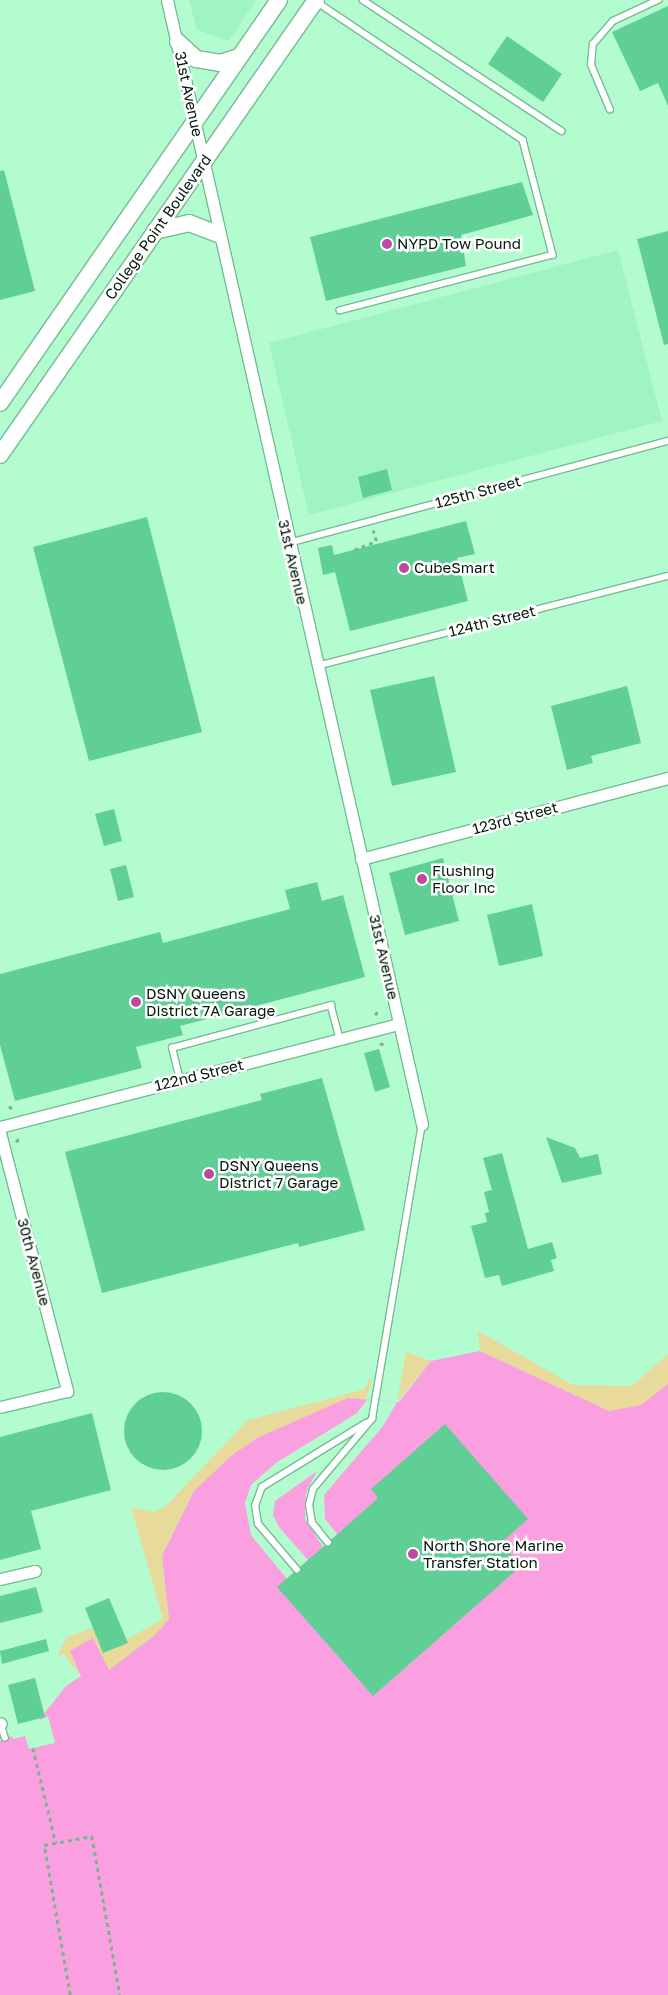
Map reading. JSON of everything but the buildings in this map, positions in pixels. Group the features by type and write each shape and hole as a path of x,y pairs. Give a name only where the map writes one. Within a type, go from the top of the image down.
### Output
{"main road":[{"name":"College Point Boulevard","path":"0,403 279,0"},
{"name":"College Point Boulevard","path":"0,455 316,0"},
{"path":"178,42 196,59 220,63 239,57"},
{"path":"155,231 189,223 218,234"}],"street":[{"name":"31st Avenue","path":"167,0 196,120 218,234 422,1124"},
{"name":"123rd Street","path":"361,859 668,778"},
{"name":"122nd Street","path":"0,1127 399,1024"},
{"name":"30th Avenue","path":"0,1133 67,1391 0,1408"},
{"path":"0,1579 35,1571"}],"lane":[{"path":"316,0 523,140 553,255 340,312"},
{"path":"363,0 562,131"},
{"path":"610,110 591,65 593,44 613,21 658,0"},
{"name":"125th Street","path":"289,544 668,442"},
{"name":"124th Street","path":"317,666 668,576"},
{"path":"180,1080 172,1048 331,1005 340,1039"},
{"path":"328,1543 312,1523 313,1489 372,1419 422,1124"},
{"path":"297,1570 258,1524 256,1506 262,1487 372,1419"},
{"path":"0,1724 5,1738"}],"path":[{"path":"354,550 376,541 371,521"},
{"path":"380,1042 386,1046"},
{"path":"9,1106 14,1110"},
{"path":"16,1142 20,1137"},
{"path":"33,1748 56,1843"},
{"path":"70,1995 44,1845 92,1836 120,1995"}],"shaded area":[{"path":"189,0 256,0 229,41 197,30"},
{"path":"618,250 662,421 309,515 269,343"},
{"path":"478,1331 573,1385 632,1386 668,1354 668,1384 641,1405 609,1411 480,1351"},
{"path":"480,1351 609,1411 641,1405 668,1384 668,1995 0,1995 0,1740 31,1730 66,1686 81,1676 70,1651 93,1638 109,1670 154,1636 169,1619 162,1556 194,1491 231,1456 257,1438 348,1398 399,1402 431,1361"},
{"path":"406,1352 431,1361 397,1402"},
{"path":"369,1379 373,1379 365,1400 348,1398 301,1421 194,1491 162,1556 169,1619 154,1637 109,1670 93,1638 81,1676 64,1654 57,1656 67,1637 93,1628 103,1653 163,1619 131,1507 152,1512 165,1507 248,1420 365,1389"}],"pier":[{"path":"367,1400 397,1402 383,1426 324,1495 325,1519 337,1534 323,1547 305,1519 306,1492 317,1471 275,1501 273,1515 279,1527 308,1560 287,1579 251,1535 245,1503 251,1485 276,1463 357,1413"},
{"path":"48,1716 55,1743 29,1749 25,1736 13,1739 11,1734"}],"place":[{"name":"NYPD Tow Pound","path":"387,244"},
{"name":"CubeSmart","path":"404,568"},
{"name":"Flushing Floor Inc","path":"422,879"},
{"name":"DSNY Queens District 7A Garage","path":"136,1002"},
{"name":"DSNY Queens District 7 Garage","path":"209,1174"},
{"name":"North Shore Marine Transfer Station","path":"413,1554"}]}
